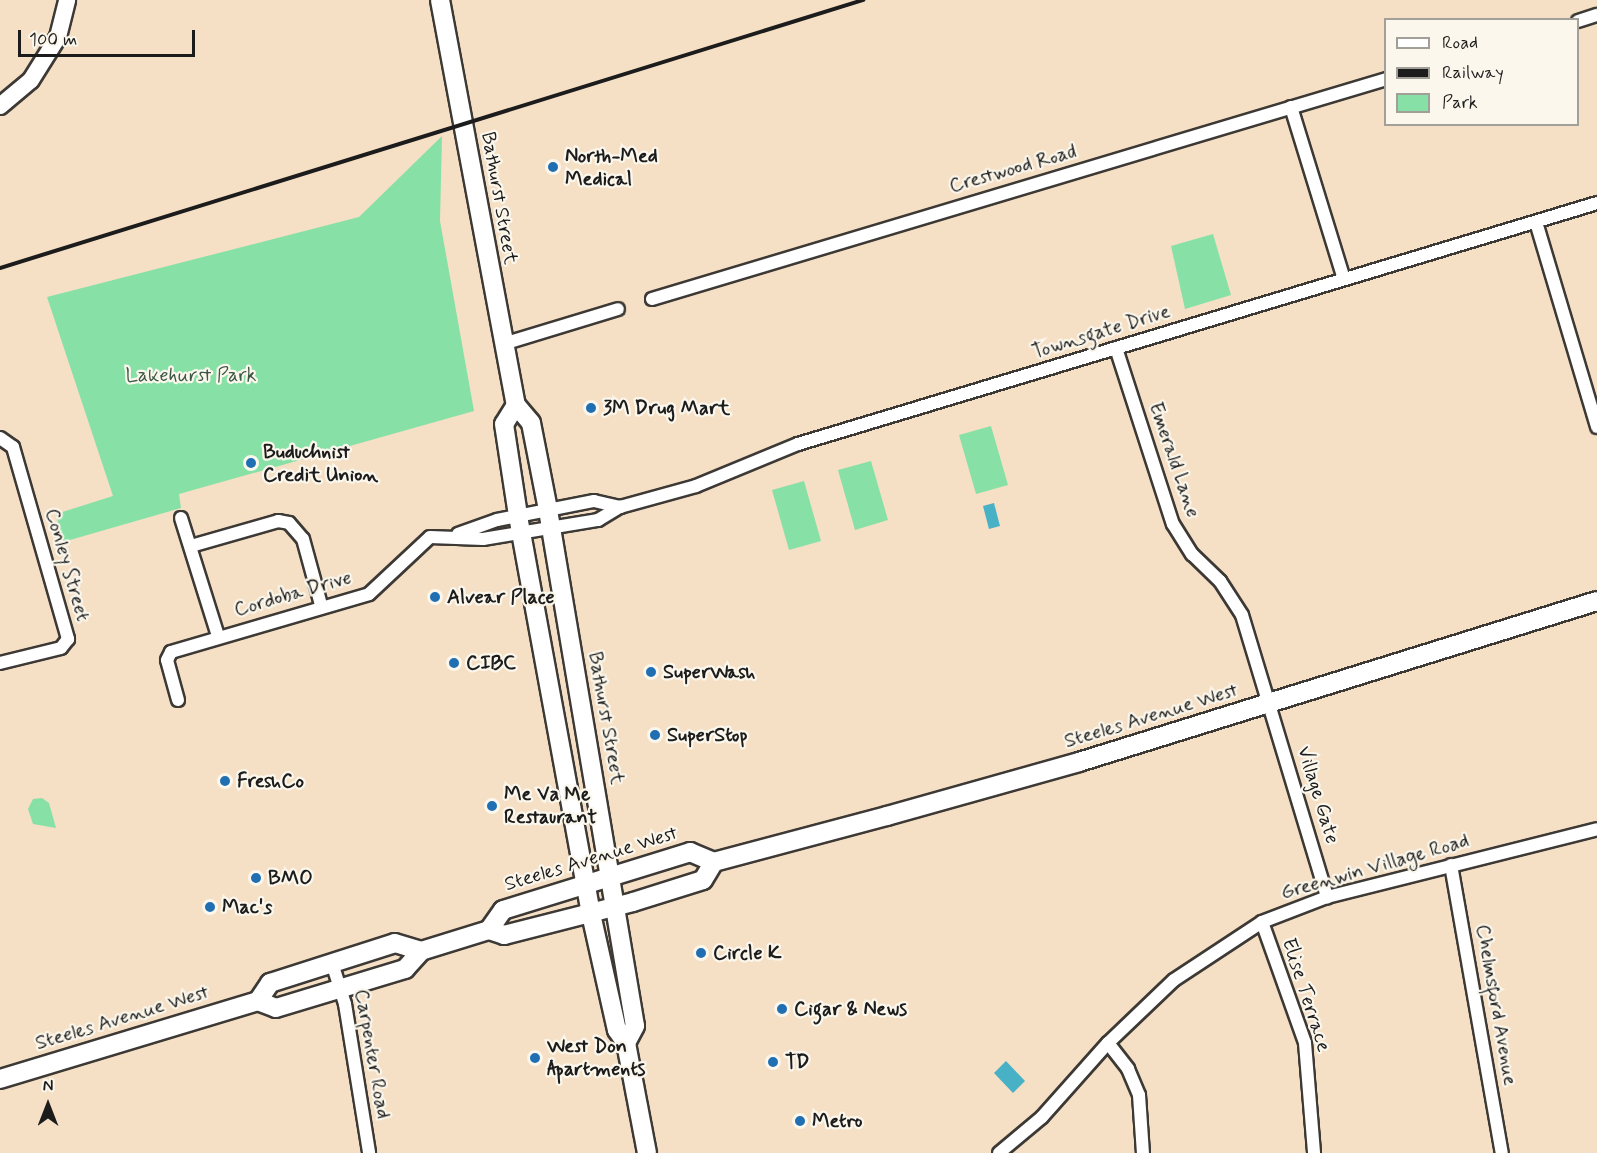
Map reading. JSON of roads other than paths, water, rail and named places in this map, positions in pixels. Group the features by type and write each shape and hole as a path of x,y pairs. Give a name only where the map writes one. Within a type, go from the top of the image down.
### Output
{"main road":[{"name":"Bathurst Street","path":"440,0 503,345 516,405 531,423 549,519 635,1026 626,1043"},
{"name":"Bathurst Street","path":"516,405 504,424 520,524 591,914 617,1029 626,1043 647,1153"},
{"name":"Steeles Avenue West","path":"489,930 503,910 690,852 714,862 1079,762 1597,601"},
{"name":"Steeles Avenue West","path":"0,1079 258,1001 276,1008 341,986 405,969 421,951 489,930 504,935 614,908 703,880 714,862"},
{"name":"Steeles Avenue West","path":"258,1001 270,983 395,943 421,951"}],"street":[{"path":"0,106 32,80 58,37 68,0"},
{"path":"1579,21 1597,15"},
{"name":"Crestwood Road","path":"652,299 1384,80"},
{"path":"1291,107 1344,279"},
{"name":"Townsgate Drive","path":"520,524 549,519 598,520 620,507 696,486 798,444 1597,203"},
{"path":"1536,222 1597,427"},
{"path":"503,345 618,309"},
{"name":"Emerald Lane","path":"1116,348 1173,524 1192,554 1210,568 1242,615 1270,704"},
{"name":"Conley Street","path":"0,438 13,447 68,639 61,648 0,663"},
{"name":"Townsgate Drive","path":"520,524 549,519 594,501 620,507"},
{"path":"181,518 218,636"},
{"path":"191,546 278,521 289,523 303,539 321,605"},
{"name":"Cordoba Drive","path":"457,535 483,539 520,524"},
{"name":"Cordoba Drive","path":"178,700 168,656 218,636 321,605 369,594 430,537 457,535 520,524"},
{"name":"Village Gate","path":"1270,704 1327,897"},
{"name":"Greenwin Village Road","path":"999,1153 1042,1117 1108,1043 1174,980 1262,922 1327,897 1597,829"},
{"name":"Chelmsford Avenue","path":"1451,865 1502,1153"},
{"name":"Elise Terrace","path":"1262,922 1305,1043 1314,1153"},
{"name":"Carpenter Road","path":"332,963 341,986 369,1153"},
{"path":"1108,1043 1128,1069 1139,1095 1143,1153"}],"water":[{"path":"994,503 1000,526 989,529 983,506"},
{"path":"1006,1061 1025,1081 1013,1093 994,1073"}],"railway":[{"path":"0,268 863,0"}],"place":[{"name":"North-Med Medical","path":"553,167"},
{"name":"3M Drug Mart","path":"591,408"},
{"name":"Buduchnist Credit Union","path":"251,463"},
{"name":"Alvear Place","path":"435,597"},
{"name":"CIBC","path":"454,663"},
{"name":"SuperWash","path":"651,672"},
{"name":"SuperStop","path":"655,735"},
{"name":"FreshCo","path":"225,781"},
{"name":"Me Va Me Restaurant","path":"492,806"},
{"name":"BMO","path":"256,878"},
{"name":"Mac's","path":"210,907"},
{"name":"Circle K","path":"701,953"},
{"name":"Cigar & News","path":"782,1009"},
{"name":"West Don Apartments","path":"535,1058"},
{"name":"TD","path":"773,1062"},
{"name":"Metro","path":"800,1121"}],"park label":[{"name":"Lakehurst Park","path":"191,375"}]}
